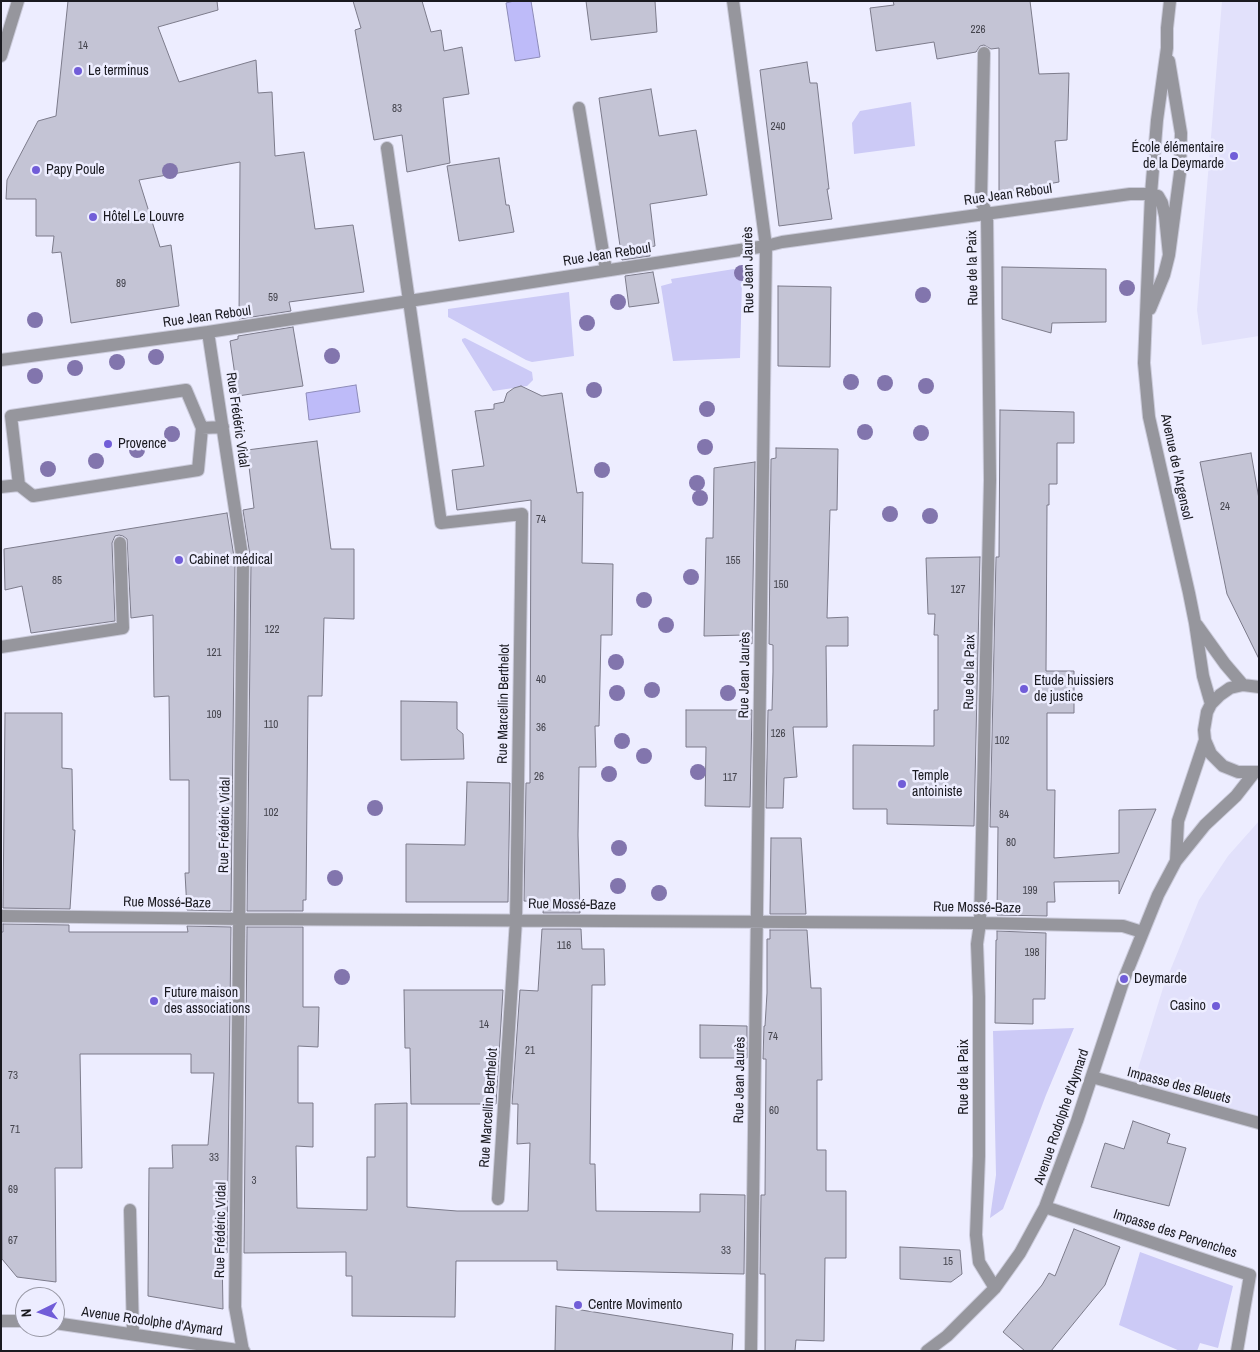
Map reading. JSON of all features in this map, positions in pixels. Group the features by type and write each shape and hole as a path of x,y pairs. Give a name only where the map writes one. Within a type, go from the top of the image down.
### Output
{"street":[{"path":"1,56 18,1"},
{"name":"Rue Jean Jaurès","path":"733,1 766,246 751,1351"},
{"name":"Avenue de l'Argensol","path":"1170,1 1167,48 1157,120 1151,194 1144,363 1149,418 1196,623 1203,676 1211,704"},
{"name":"Avenue de l'Argensol","path":"1147,315 1164,275 1180,173 1181,133 1167,48"},
{"name":"Rue de la Paix","path":"984,53 981,202 987,213 990,480 980,923 977,944 979,1156 976,1235 979,1262 995,1288"},
{"path":"579,108 606,270"},
{"path":"387,148 409,301"},
{"name":"Rue Jean Reboul","path":"1,360 208,332 782,242 1130,194 1151,194"},
{"path":"1151,194 1158,196 1162,203 1168,255"},
{"name":"Rue Marcellin Berthelot","path":"409,301 441,523 522,514 516,920 498,1199"},
{"name":"Rue Frédéric Vidal","path":"208,332 242,562 235,1307 244,1351"},
{"path":"1,487 19,485 33,496 198,470 202,428 186,390 11,416 19,485"},
{"path":"202,428 223,427"},
{"path":"1,647 123,628 120,543"},
{"name":"Avenue de l'Argensol","path":"1196,623 1225,664 1243,685"},
{"path":"1211,704 1230,688 1243,685 1259,687"},
{"name":"Avenue Rodolphe d'Aymard","path":"1176,861 1178,821 1205,740 1204,721 1211,704"},
{"name":"Avenue Rodolphe d'Aymard","path":"1205,740 1212,754 1223,766 1238,772 1257,773"},
{"name":"Avenue Rodolphe d'Aymard","path":"926,1351 947,1336 995,1288 1020,1253 1046,1207 1124,979 1158,895 1176,861 1205,825 1257,773"},
{"name":"Rue Mossé-Baze","path":"1,916 980,923 1123,926 1142,932"},
{"name":"Impasse des Bleuets","path":"1092,1077 1259,1124"},
{"name":"Impasse des Pervenches","path":"1046,1207 1250,1275 1237,1351"},
{"path":"130,1210 133,1334"},
{"path":"1,1320 15,1321"},
{"name":"Avenue Rodolphe d'Aymard","path":"65,1324 244,1351"}],"shaded area":[{"path":"531,1 540,57 515,61 506,3"},
{"name":"École élémentaire de la Deymarde","path":"1222,1 1259,1 1259,336 1202,345 1197,310"},
{"path":"911,102 915,146 854,154 852,123 860,111"},
{"path":"734,269 742,281 740,358 673,361 661,286 672,283 671,279"},
{"path":"569,292 574,356 532,362 448,317 448,309"},
{"path":"465,338 532,372 533,380 527,386 493,391 462,341"},
{"path":"356,385 360,412 309,420 306,393"},
{"name":"Casino","path":"1259,821 1259,1116 1133,1085 1163,988 1199,900 1228,856"},
{"path":"1074,1028 1046,1095 1003,1209 990,1218 996,1175 993,1031"},
{"path":"1140,1252 1233,1286 1218,1348 1200,1343 1197,1351 1180,1351 1119,1325"}],"building":[{"path":"68,1 217,1 218,10 158,27 179,82 256,60 258,93 272,92 275,156 304,152 315,229 353,225 364,292 289,302 291,311 239,319 240,162 139,180 160,247 171,245 179,306 71,323 61,252 52,253 54,236 36,236 36,199 6,199 7,180 38,121 56,116"},
{"path":"353,1 422,1 431,32 441,30 444,51 462,47 469,94 443,98 450,163 407,172 402,135 374,140 355,30 361,28"},
{"path":"586,1 655,1 657,32 591,40"},
{"path":"893,1 1030,1 1039,74 1069,73 1067,140 1055,141 1059,182 999,193 999,48 991,49 984,45 980,46 976,52 937,59 934,42 876,51 870,8 894,5"},
{"path":"807,62 810,83 817,83 829,189 827,189 832,219 779,226 760,70"},
{"path":"651,89 659,136 696,130 707,195 650,204 655,246 649,247 650,256 622,260 599,98"},
{"path":"499,158 506,205 509,205 514,232 459,241 447,166"},
{"path":"1002,267 1106,269 1106,322 1052,323 1051,333 1002,319"},
{"path":"653,272 659,303 629,307 625,276"},
{"path":"778,286 831,287 830,367 778,366"},
{"path":"293,327 303,386 238,396 230,341 238,339 238,336"},
{"path":"521,386 542,396 562,393 577,493 583,492 582,563 613,564 612,635 601,635 599,726 595,726 596,767 579,767 580,913 543,913 544,902 524,901 526,783 530,783 531,500 457,510 452,470 484,466 475,411 494,409 494,404 504,402 507,393"},
{"path":"1000,410 1074,412 1074,443 1057,443 1057,484 1049,484 1049,505 1047,505 1046,671 1074,671 1074,713 1047,713 1047,790 1055,790 1054,858 1119,853 1119,810 1156,809 1119,894 1119,881 1054,882 1055,902 1047,902 1047,916 997,915 998,827 990,827 996,557 999,557"},
{"path":"317,441 331,549 354,549 354,619 324,618 322,696 308,696 306,900 303,900 303,911 247,911 251,562 243,510 254,508 247,450"},
{"path":"776,448 838,449 837,510 830,510 827,618 848,617 848,646 826,646 827,727 793,727 797,777 784,778 783,808 766,808 768,710 772,710 773,672 773,645 769,644 771,459 776,458"},
{"path":"1251,453 1259,499 1259,659 1227,594 1200,462"},
{"path":"755,462 752,644 745,644 745,635 704,636 706,538 713,538 714,468"},
{"path":"227,513 235,563 231,911 187,910 185,873 189,873 189,780 170,780 169,696 154,697 153,615 131,618 127,539 119,535 115,536 112,543 115,621 31,633 22,586 5,590 4,549"},
{"path":"980,557 974,826 887,824 887,809 853,809 853,745 934,746 934,710 938,710 938,635 934,635 935,614 928,614 926,558"},
{"path":"401,701 457,702 457,729 463,734 464,759 401,760"},
{"path":"686,710 752,710 750,807 705,806 706,747 686,747"},
{"path":"5,713 62,713 62,768 72,769 73,830 75,830 70,909 3,908"},
{"path":"467,782 510,783 508,902 406,902 406,844 465,845"},
{"path":"771,838 801,838 806,914 770,914"},
{"path":"3,924 69,925 69,932 188,932 187,926 231,927 227,1253 222,1253 223,1309 148,1296 149,1168 173,1168 172,1145 208,1145 214,1073 191,1073 191,1054 80,1054 82,1168 55,1168 56,1282 17,1277 2,1259 1,932 3,932"},
{"path":"247,927 303,927 303,1007 319,1007 318,1047 298,1046 298,1103 313,1103 313,1147 296,1146 297,1208 367,1210 367,1157 375,1157 375,1104 407,1103 407,1207 457,1211 528,1211 530,1143 517,1144 518,1104 512,1104 520,990 538,991 542,929 581,929 582,949 604,949 605,985 592,985 590,1164 595,1164 596,1211 700,1212 700,1194 745,1195 744,1274 557,1270 557,1261 456,1261 455,1317 352,1316 352,1276 346,1276 346,1252 244,1253"},
{"path":"770,930 807,930 811,988 821,988 822,1080 817,1080 817,1150 826,1150 826,1191 846,1191 846,1258 825,1258 824,1341 796,1340 795,1351 765,1351 765,1274 760,1274 761,1195 765,1195 766,1059 763,1059 767,993 767,939 770,939"},
{"path":"997,931 1046,933 1045,999 1033,999 1033,1024 995,1023"},
{"path":"404,990 503,990 496,1104 411,1104 410,1048 405,1048"},
{"path":"700,1025 747,1026 747,1058 700,1058"},
{"path":"1133,1121 1170,1134 1167,1143 1186,1148 1169,1206 1091,1187 1105,1143 1124,1149"},
{"path":"1074,1229 1120,1247 1105,1285 1051,1351 1025,1351 1003,1332 1042,1285 1049,1273 1055,1276"},
{"path":"900,1247 960,1250 962,1274 951,1282 900,1279"},
{"path":"556,1306 733,1334 732,1351 555,1351"}],"place":[{"name":"Le terminus","path":"78,71"},
{"name":"École élémentaire de la Deymarde","path":"1234,156"},
{"name":"Papy Poule","path":"36,170"},
{"name":"Hôtel Le Louvre","path":"93,217"},
{"name":"Provence","path":"108,444"},
{"name":"Cabinet médical","path":"179,560"},
{"name":"Etude huissiers de justice","path":"1024,689"},
{"name":"Temple antoiniste","path":"902,784"},
{"name":"Deymarde","path":"1124,979"},
{"name":"Future maison des associations","path":"154,1001"},
{"name":"Casino","path":"1216,1006"},
{"name":"Centre Movimento","path":"578,1305"}]}
